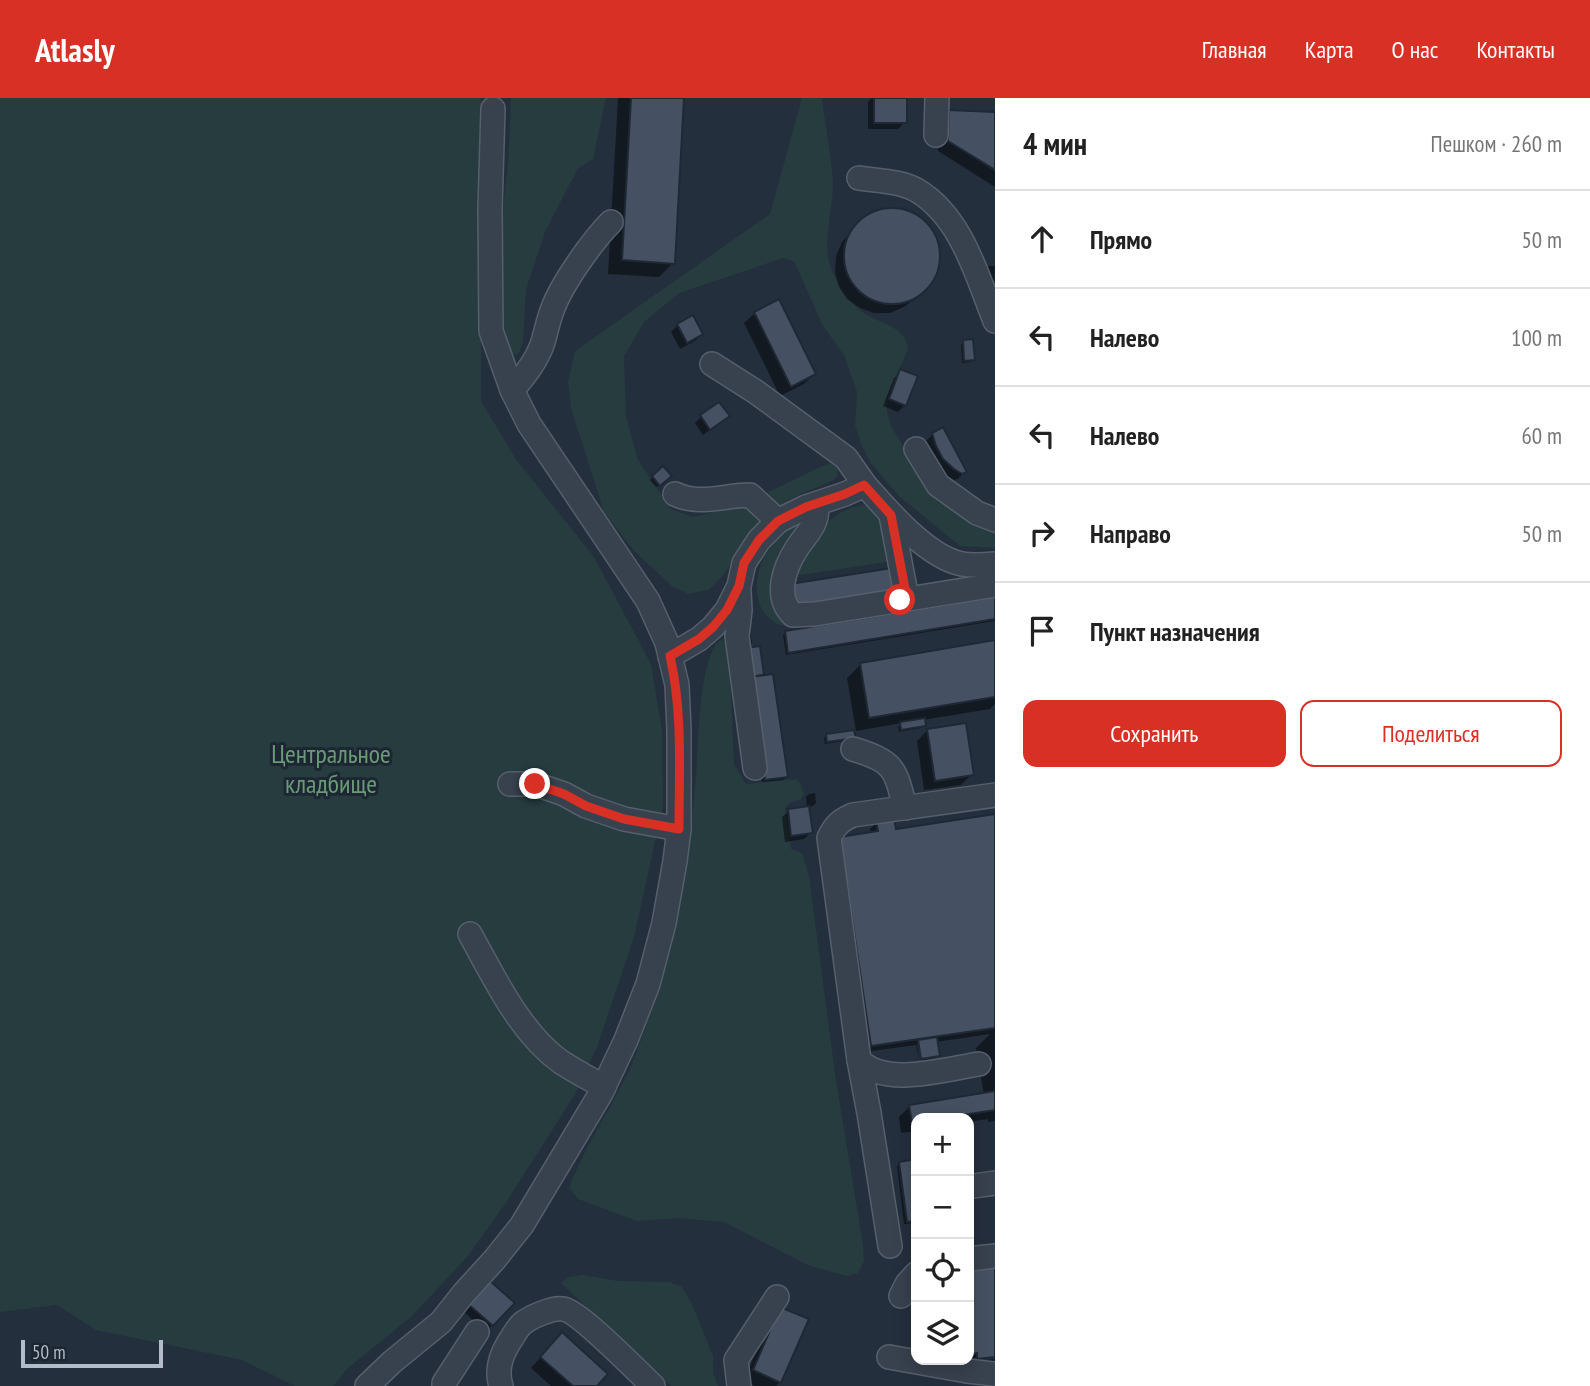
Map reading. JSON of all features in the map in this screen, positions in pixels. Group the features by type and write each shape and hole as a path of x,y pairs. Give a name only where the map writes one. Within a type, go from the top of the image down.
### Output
{"lane":[{"path":"936,135 937,98"},
{"path":"367,1386 441,1322 502,1251 522,1225 604,1087 648,984 664,923 679,829 677,685 667,643 648,601 529,424 512,390 491,331 493,109"},
{"path":"859,178 916,190 940,208 962,239 995,321"},
{"path":"512,390 523,378 541,348 561,291 611,222"},
{"path":"712,364 756,392 846,458 864,485 891,515 942,557 961,564 995,564"},
{"path":"916,449 938,485 976,513 995,520"},
{"path":"670,656 699,639 727,610 739,586 744,563 759,540 778,521 806,507 864,485"},
{"path":"675,494 698,501 750,495 778,521"},
{"path":"816,504 818,512 815,524 796,549 782,584 783,599 789,611 796,616 995,584"},
{"path":"891,515 907,599"},
{"path":"739,586 737,636 755,768"},
{"path":"853,749 877,757 895,772 905,808"},
{"path":"510,784 535,784 624,819 679,829"},
{"path":"890,1246 859,1060 829,838 841,820 853,815 905,808 948,792 995,794"},
{"path":"470,934 510,1005 530,1032 560,1061 604,1087"},
{"path":"859,1060 881,1074 897,1076 979,1064"},
{"path":"974,1258 995,1256"},
{"path":"901,1296 911,1280"},
{"path":"739,1386 736,1360 777,1297"},
{"path":"501,1386 499,1364 504,1350 521,1323 548,1310 564,1308 579,1317 653,1386"},
{"path":"444,1386 477,1332"},
{"path":"889,1357 995,1374"}],"green space":[{"name":"Центральное кладбище","path":"0,98 481,98 481,401 515,458 594,557 651,664 662,730 663,806 634,937 597,1047 574,1096 505,1204 468,1256 411,1317 348,1368 333,1386 295,1386 242,1360 96,1330 57,1305 0,1312"},
{"path":"511,98 606,98 593,159 578,168 545,232 526,289 523,341 517,355 508,349 502,326 499,245 508,164"},
{"path":"802,98 822,98 833,184 827,239 832,271 842,290 856,307 895,329 906,340 908,349 887,399 891,426 926,485 995,528 995,548 960,546 899,496 870,462 855,425 857,392 844,355 823,326 794,261 783,258 679,293 644,322 624,356 626,417 638,460 671,509 693,517 736,507 825,465 831,463 837,466 837,477 832,481 798,495 770,512 750,531 725,573 710,589 689,594 672,586 634,551 604,512 571,408 568,382 575,351 770,214"},
{"path":"865,505 875,507 881,513 890,556 886,562 801,575 796,573 796,558 826,524 844,511"},
{"path":"807,518 788,537 778,554 775,567 793,625 780,625 764,613 760,605 757,595 758,575 765,556 780,535"},
{"path":"721,640 729,644 734,764 746,784 796,779 804,794 800,800 791,802 785,808 791,849 802,853 809,876 836,1081 863,1245 864,1261 858,1273 847,1276 808,1265 724,1222 678,1218 637,1221 578,1199 569,1188 588,1146 630,1069 667,957 689,842 704,682 714,648"},
{"path":"583,1275 618,1281 670,1282 682,1287 692,1304 713,1356 713,1373 718,1386 671,1386 561,1283 569,1277"}],"building":[{"path":"631,98 684,98 675,264 622,260"},
{"path":"874,98 907,98 907,123 874,123"},
{"path":"949,110 995,112 995,170 948,141"},
{"path":"892,208 910,212 926,222 936,238 940,256 936,274 926,290 910,300 892,304 874,300 858,290 848,274 844,256 848,238 858,222 874,212"},
{"path":"779,299 816,374 791,387 754,312"},
{"path":"693,315 703,334 687,343 677,324"},
{"path":"973,339 975,360 964,361 963,340"},
{"path":"900,369 918,376 906,406 889,399"},
{"path":"719,402 730,416 710,430 700,415"},
{"path":"943,427 967,472 962,474 954,469 943,459 936,446 932,433"},
{"path":"663,466 672,476 660,486 652,476"},
{"path":"892,568 900,612 804,628 801,609 794,610 790,584"},
{"path":"995,597 995,619 788,653 785,631"},
{"path":"995,640 995,697 869,718 860,663"},
{"path":"760,646 764,675 749,677 746,648"},
{"path":"773,674 788,777 765,780 749,677"},
{"path":"925,718 926,726 901,730 900,722"},
{"path":"966,723 974,775 935,781 927,729"},
{"path":"854,730 856,738 827,742 826,734"},
{"path":"809,806 813,833 791,836 788,809"},
{"path":"995,814 995,1028 871,1046 840,837 878,831 876,820 894,818 896,829"},
{"path":"937,1037 940,1056 921,1059 918,1040"},
{"path":"995,1091 995,1110 974,1113 911,1113 911,1117 909,1105"},
{"path":"911,1160 911,1222 907,1222 899,1162"},
{"path":"995,1264 995,1357 977,1359 977,1353 974,1354 974,1267"},
{"path":"489,1280 515,1303 493,1326 468,1304"},
{"path":"780,1307 809,1319 781,1383 753,1370"},
{"path":"562,1332 608,1374 597,1386 573,1386 540,1357"}],"route":[{"path":"535,784 624,819 679,829 677,685 670,656 699,639 727,610 739,586 744,563 759,540 778,521 806,507 864,485 891,515 907,599 900,600"}]}
